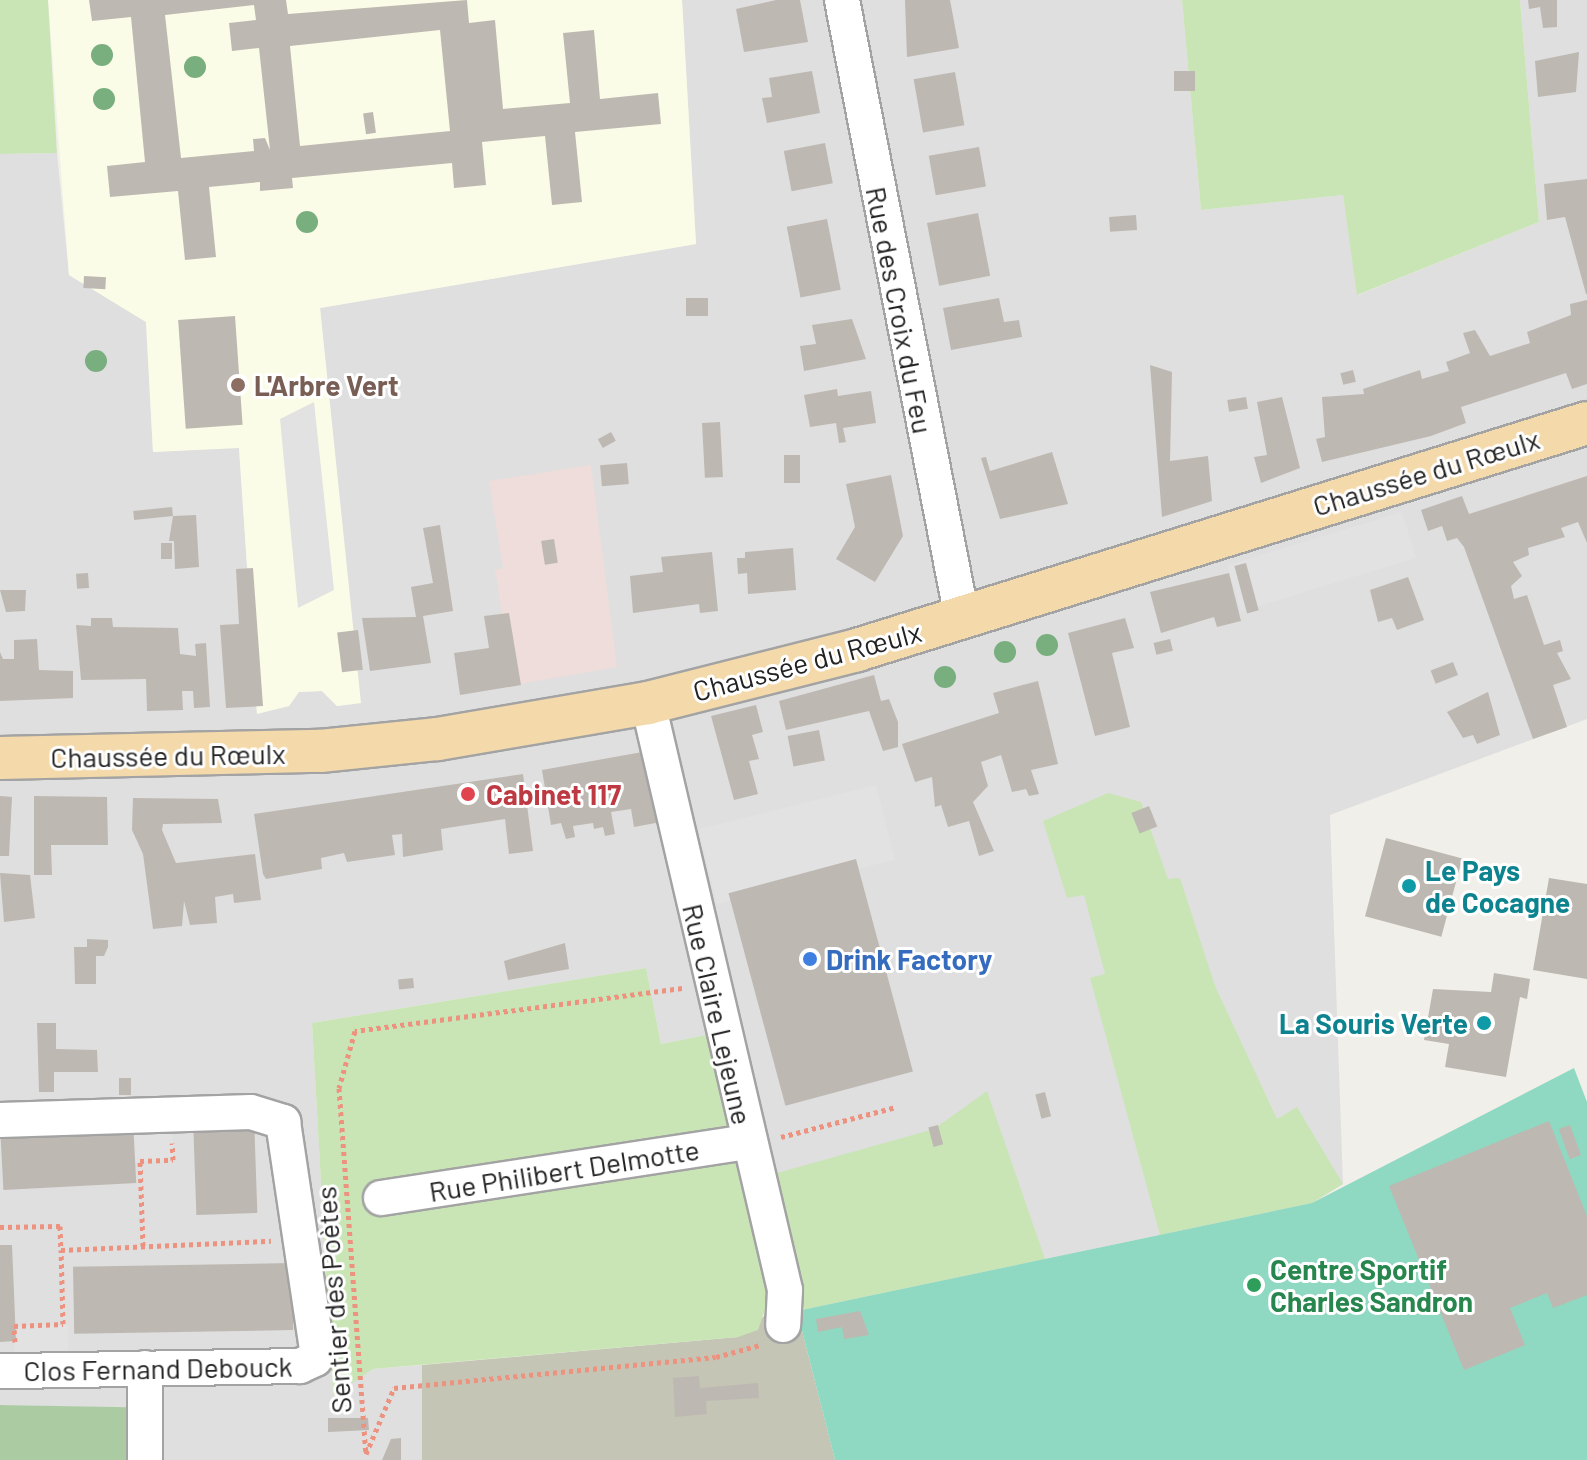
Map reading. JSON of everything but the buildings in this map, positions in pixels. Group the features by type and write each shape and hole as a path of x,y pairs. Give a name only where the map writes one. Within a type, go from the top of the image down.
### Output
{"main road":[{"name":"Chaussée du Rœulx","path":"0,758 320,751 438,739 648,703 962,618 1587,423"}],"street":[{"name":"Rue des Croix du Feu","path":"842,0 962,618"},
{"name":"Rue Claire Lejeune","path":"648,703 744,1131 785,1290 783,1325"},
{"name":"Clos Fernand Debouck","path":"0,1120 268,1112 283,1122 304,1240 315,1359 300,1366 8,1370"},
{"name":"Rue Philibert Delmotte","path":"381,1198 744,1131"},
{"path":"145,1368 145,1460"}],"path":[{"name":"Sentier des Poètes","path":"711,984 355,1031 339,1088 366,1454 394,1388 716,1357 758,1347 783,1325"},
{"path":"744,1131 774,1139 896,1107"},
{"path":"143,1246 140,1161 173,1160 171,1115"},
{"path":"0,1227 60,1226 63,1324 14,1326 8,1370"},
{"path":"61,1250 304,1240"}],"shaded area":[{"name":"L'Arbre Vert","path":"48,0 682,0 696,244 320,308 361,703 337,706 322,691 299,692 289,706 257,714 239,448 153,452 146,322 69,275"},
{"path":"682,0 1182,0 1201,210 1343,195 1358,295 1539,222 1520,0 1587,0 1587,719 1330,815 1343,1184 1312,1203 797,1311 770,1295 706,1035 661,1044 646,968 312,1023 333,1395 373,1369 422,1365 422,1460 153,1460 144,1408 0,1405 0,154 57,153 69,275 146,322 153,452 239,447 257,713 289,706 298,692 322,691 337,706 360,703 320,308 696,244"},
{"path":"314,402 334,590 298,608 280,419"},
{"path":"591,465 617,667 514,685 495,570 503,568 489,481"},
{"path":"1402,512 1416,558 1241,611 1227,566"},
{"path":"876,785 895,860 717,904 698,829"},
{"path":"171,1115 173,1160 127,1162 125,1117"},
{"path":"797,1311 835,1460 422,1460 422,1365 738,1337 768,1313"},
{"path":"68,1325 69,1369 15,1370 14,1326"}],"green space":[{"path":"0,0 48,0 57,153 0,154"},
{"path":"1182,0 1520,0 1539,222 1357,295 1343,195 1201,210"},
{"path":"1108,793 1141,802 1168,879 1180,878 1215,986 1277,1119 1297,1107 1343,1184 1312,1203 1160,1235 1090,978 1105,974 1084,895 1067,898 1043,821"},
{"path":"646,968 661,1044 706,1035 770,1295 758,1330 738,1337 373,1369 333,1396 312,1023"},
{"name":"Centre Sportif Charles Sandron","path":"1574,1068 1587,1102 1587,1460 835,1460 797,1311 1312,1203"},
{"path":"987,1091 1045,1259 797,1311 756,1179 934,1129"},
{"path":"0,1405 144,1408 143,1460 0,1460"}],"place":[{"name":"L'Arbre Vert","path":"238,385"},
{"name":"Cabinet 117","path":"468,794"},
{"name":"Le Pays de Cocagne","path":"1409,886"},
{"name":"Drink Factory","path":"810,959"},
{"name":"La Souris Verte","path":"1484,1023"},
{"name":"Centre Sportif Charles Sandron","path":"1254,1285"}]}
